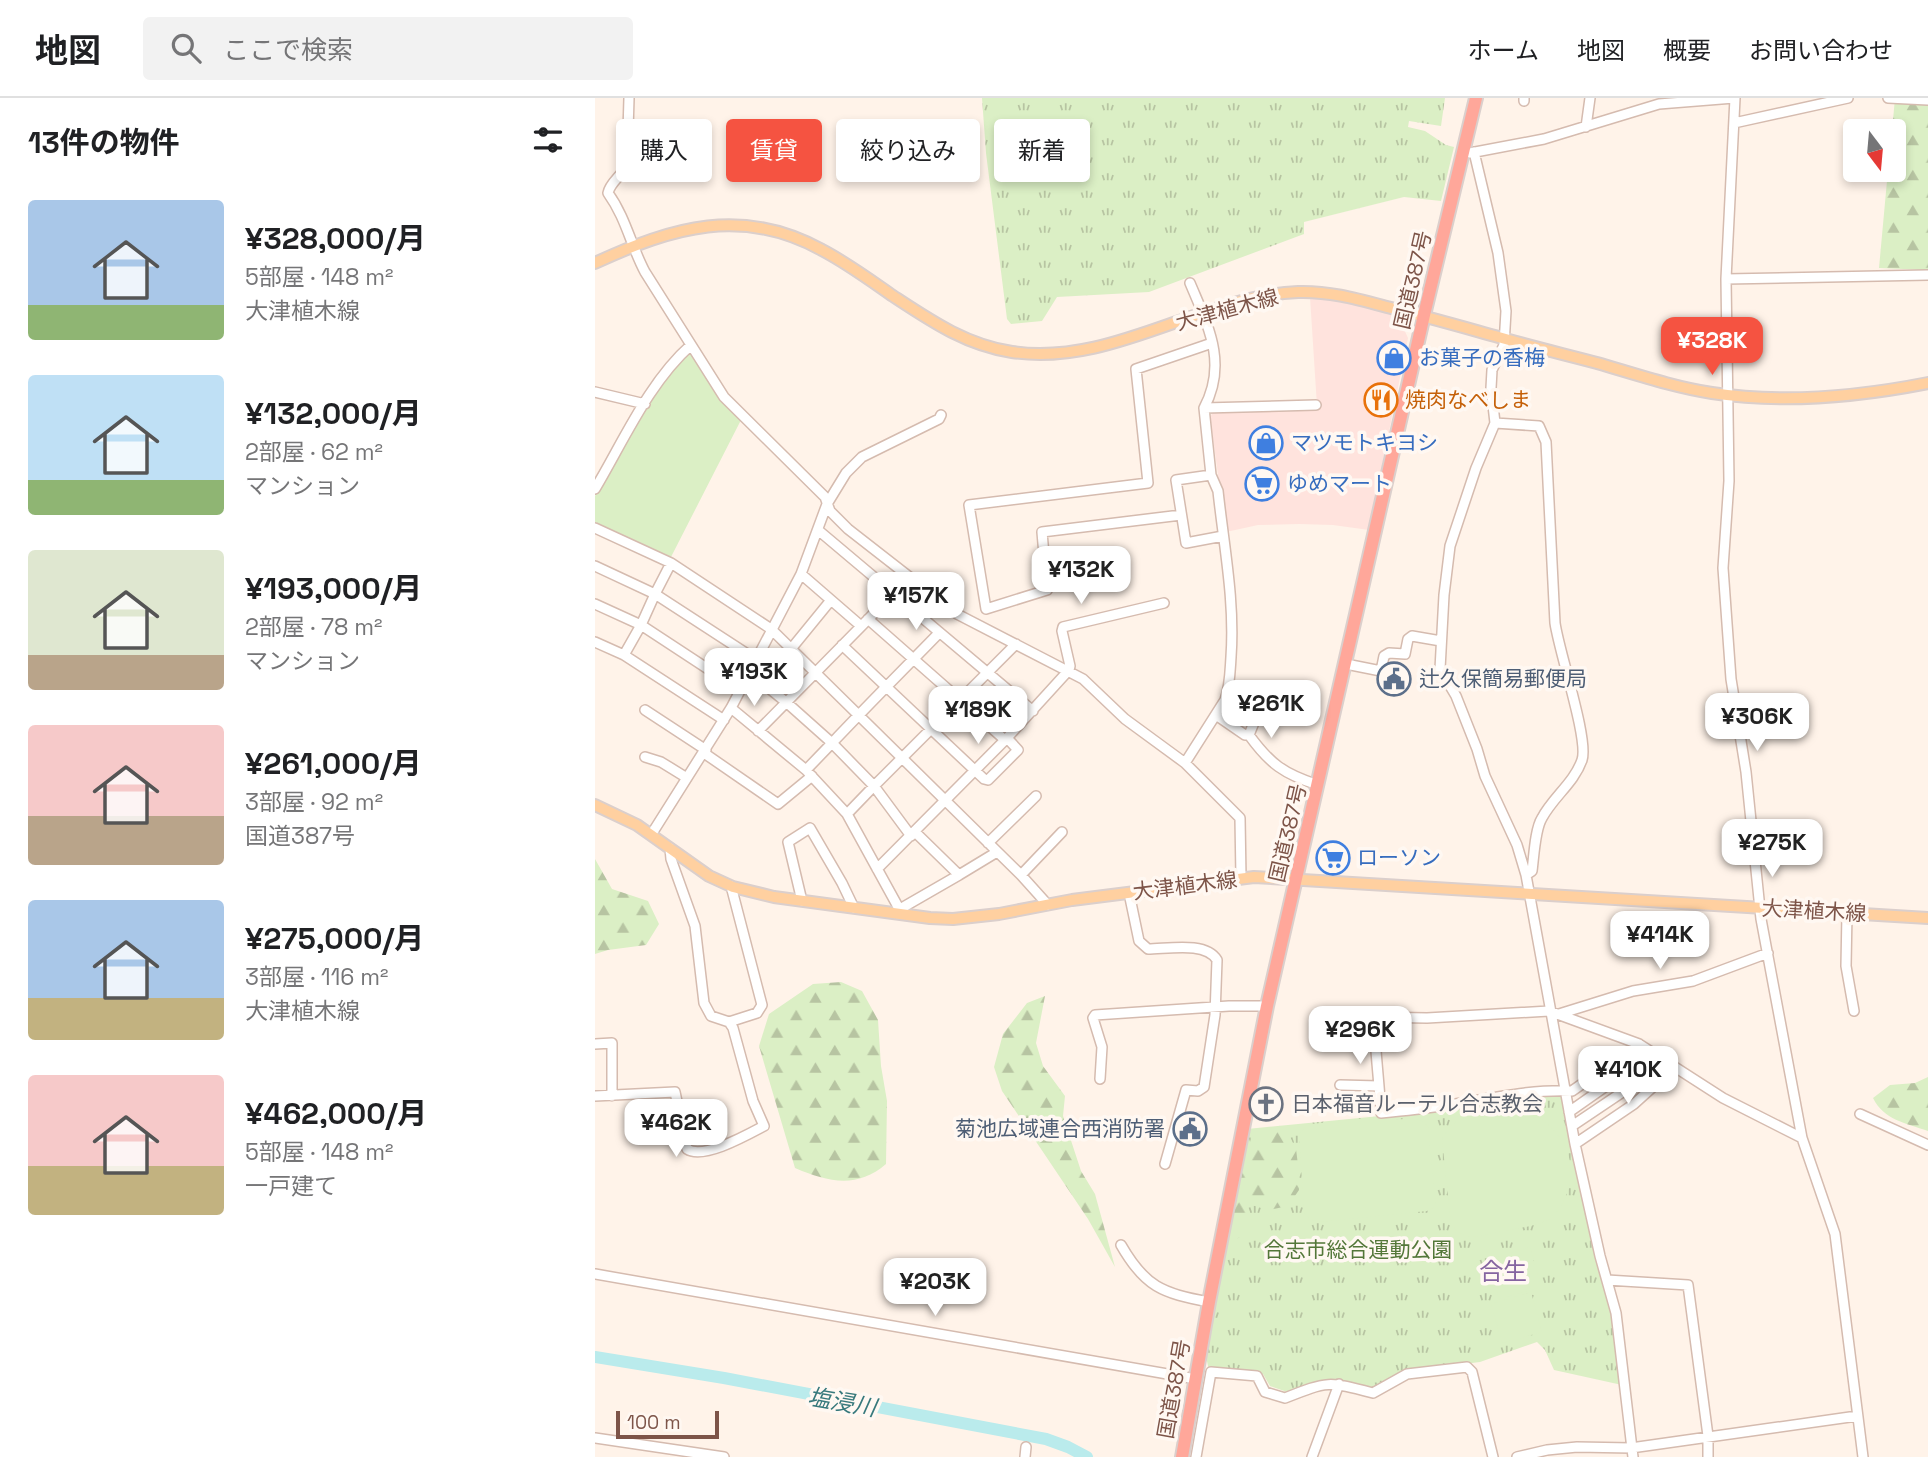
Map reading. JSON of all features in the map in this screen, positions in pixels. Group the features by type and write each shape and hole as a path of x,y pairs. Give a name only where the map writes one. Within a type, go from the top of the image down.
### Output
{"highway":[{"name":"国道387号","path":"1182,1457 1209,1302 1267,1006 1424,315 1469,153 1476,98"}],"main road":[{"name":"大津植木線","path":"595,263 632,246 677,231 706,226 739,226 774,232 821,249 946,330 981,345 1021,353 1058,354 1084,350 1264,297 1310,292 1344,296 1424,315 1688,389 1793,399 1823,398 1928,383"},
{"name":"大津植木線","path":"595,805 623,817 709,876 752,893 953,919 1241,878 1296,879 1928,918"}],"street":[{"path":"629,98 627,164 608,190 621,212 632,246 645,272 724,397 825,497 830,511 848,529 957,614 1083,679 1125,719 1185,763 1240,818 1241,878"},
{"path":"1586,127 1590,98"},
{"path":"1632,1452 1616,1313 1575,1144 1564,1090 1554,1012 1526,875 1517,845 1485,776 1456,696 1440,669 1440,641 1450,547 1476,468 1495,423 1492,370 1501,353 1506,311 1498,253 1469,153 1545,139 1659,104 1735,98 1726,279 1729,481 1724,593 1731,679 1746,772 1760,908 1802,1138 1835,1234 1863,1457"},
{"path":"1734,123 1848,98"},
{"path":"1888,98 1928,100"},
{"path":"1726,279 1928,275"},
{"path":"1185,763 1229,690 1233,615 1218,491 1211,475 1204,408 1211,394 1216,362 1203,315 1190,283"},
{"path":"1181,515 1042,532 1047,590 986,609 969,505 1149,483 1136,369 1212,343"},
{"path":"595,489 674,360 691,345"},
{"path":"595,392 645,404"},
{"path":"1204,408 1316,405"},
{"path":"651,835 731,708 801,574 827,504 853,464 939,419 941,415"},
{"path":"1495,423 1539,426 1546,442 1555,623 1558,646 1583,738 1583,758 1571,780 1541,819 1532,871 1526,875"},
{"path":"1211,475 1176,480 1186,543 1223,536"},
{"path":"595,528 671,563 771,629 1021,875 1048,905"},
{"path":"818,530 1033,711"},
{"path":"624,655 671,563"},
{"path":"595,566 655,594 755,659"},
{"path":"801,574 831,600 913,660 1017,750 988,780 984,779 842,645"},
{"path":"758,731 894,593"},
{"path":"791,649 831,600"},
{"path":"877,869 1006,739 1069,670 1063,627 1164,603"},
{"path":"595,604 641,625 740,690"},
{"path":"645,710 778,804 809,773 831,743 939,633"},
{"path":"1346,664 1381,671 1384,656 1389,653 1405,654 1408,639 1412,636 1440,641"},
{"path":"595,642 624,655 724,720"},
{"path":"847,814 1016,643"},
{"path":"749,672 831,743 874,786 913,834 959,876"},
{"path":"731,708 809,773 847,814 901,912 997,852"},
{"path":"1216,715 1245,736 1248,735 1285,773 1318,785"},
{"path":"1248,735 1257,715"},
{"path":"645,757 661,762 687,778"},
{"path":"988,844 1036,796"},
{"path":"802,901 788,842 810,828 854,908"},
{"path":"1021,875 1062,832"},
{"path":"670,848 670,859 695,926 703,1003 711,1016 729,1022 757,1013 762,1005 731,886"},
{"path":"1129,893 1139,941 1143,947 1203,949 1215,956 1218,965 1216,1008 1204,1087 1198,1091 1186,1090 1165,1164"},
{"path":"1847,913 1846,966 1854,1011"},
{"path":"1639,1044 1572,1091 1509,1095 1381,1113 1380,1070 1375,1058 1374,1017 1554,1012 1633,991 1693,981 1768,953"},
{"path":"1100,1079 1102,1046 1093,1018 1095,1015 1126,1011 1267,1006"},
{"path":"1554,1012 1639,1044 1723,1098 1802,1138"},
{"path":"595,1096 675,1092 687,1149 693,1153 704,1152 764,1126 753,1101 729,1022"},
{"path":"595,1044 613,1043 612,1096"},
{"path":"1569,1112 1657,1055"},
{"path":"1572,1126 1636,1083 1657,1055"},
{"path":"1575,1144 1634,1104 1675,1067"},
{"path":"1340,1082 1379,1084"},
{"path":"1860,1114 1928,1145"},
{"path":"1121,1245 1143,1278 1152,1285 1209,1302"},
{"path":"595,1274 1196,1379"},
{"path":"1607,1280 1688,1285 1709,1457"},
{"path":"1196,1457 1211,1372 1257,1376 1265,1391 1285,1398 1320,1384 1339,1384 1373,1393 1407,1374 1467,1367 1472,1372 1493,1457"},
{"path":"1312,1457 1339,1384"},
{"path":"1517,1457 1577,1447 1632,1452 1708,1436 1857,1416"},
{"path":"595,1438 724,1457"}],"shaded area":[{"path":"1310,297 1398,316 1408,338 1369,530 1299,524 1258,525 1226,532 1210,417 1214,411 1317,406"}],"green space":[{"path":"982,98 1445,98 1441,126 1409,121 1408,127 1425,131 1446,145 1454,147 1441,201 1404,197 1304,222 1304,234 1149,292 1057,297 1042,321 1011,324 1007,319 986,153"},
{"path":"1895,98 1928,98 1928,270 1879,268 1887,182 1906,182 1906,119 1893,119"},
{"path":"688,354 694,355 741,420 671,557 595,522 595,496 661,383 676,362"},
{"path":"595,859 612,889 648,901 659,924 646,945 595,954"},
{"path":"841,982 862,991 878,1020 887,1101 886,1164 864,1177 842,1181 819,1177 795,1168 759,1046 769,1014 813,984"},
{"path":"1045,996 1036,1043 1043,1066 1065,1096 1063,1116 1081,1171 1095,1194 1115,1267 1088,1219 1002,1091 994,1067 1003,1034 1027,1003"},
{"path":"1928,1077 1928,1131 1889,1116 1873,1098 1890,1085 1915,1083"},
{"name":"合志市総合運動公園","path":"1561,1092 1597,1257 1613,1314 1622,1385 1554,1370 1545,1350 1537,1342 1480,1362 1406,1371 1373,1391 1349,1384 1323,1382 1290,1393 1270,1386 1263,1374 1209,1370 1206,1357 1247,1129 1441,1110"},
{"path":"1499,1103 1530,1112 1555,1131 1569,1158 1571,1174 1568,1191 1556,1213 1546,1221 1481,1236 1465,1235 1451,1224 1442,1139 1453,1124 1466,1114"},
{"path":"1377,1117 1417,1120 1428,1127 1436,1203 1433,1208 1427,1211 1319,1222 1309,1219 1304,1212 1299,1135 1311,1124"},
{"path":"1274,1127 1286,1129 1296,1149 1299,1190 1288,1206 1269,1210 1248,1204 1243,1235 1224,1247 1253,1130"},
{"path":"1530,1247 1541,1287 1499,1299 1488,1259"},
{"path":"1531,1292 1542,1332 1502,1343 1491,1304"}],"waterway":[{"name":"塩浸川","path":"595,1357 724,1378 1046,1439 1087,1457"}],"place":[{"name":"お菓子の香梅","path":"1394,358"},
{"name":"焼肉なべしま","path":"1381,400"},
{"name":"マツモトキヨシ","path":"1266,443"},
{"name":"ゆめマート","path":"1262,484"},
{"name":"辻久保簡易郵便局","path":"1394,679"},
{"name":"ローソン","path":"1333,858"},
{"name":"日本福音ルーテル合志教会","path":"1266,1104"},
{"name":"菊池広域連合西消防署","path":"1190,1129"}],"district":[{"name":"合生","path":"1503,1272"}]}
